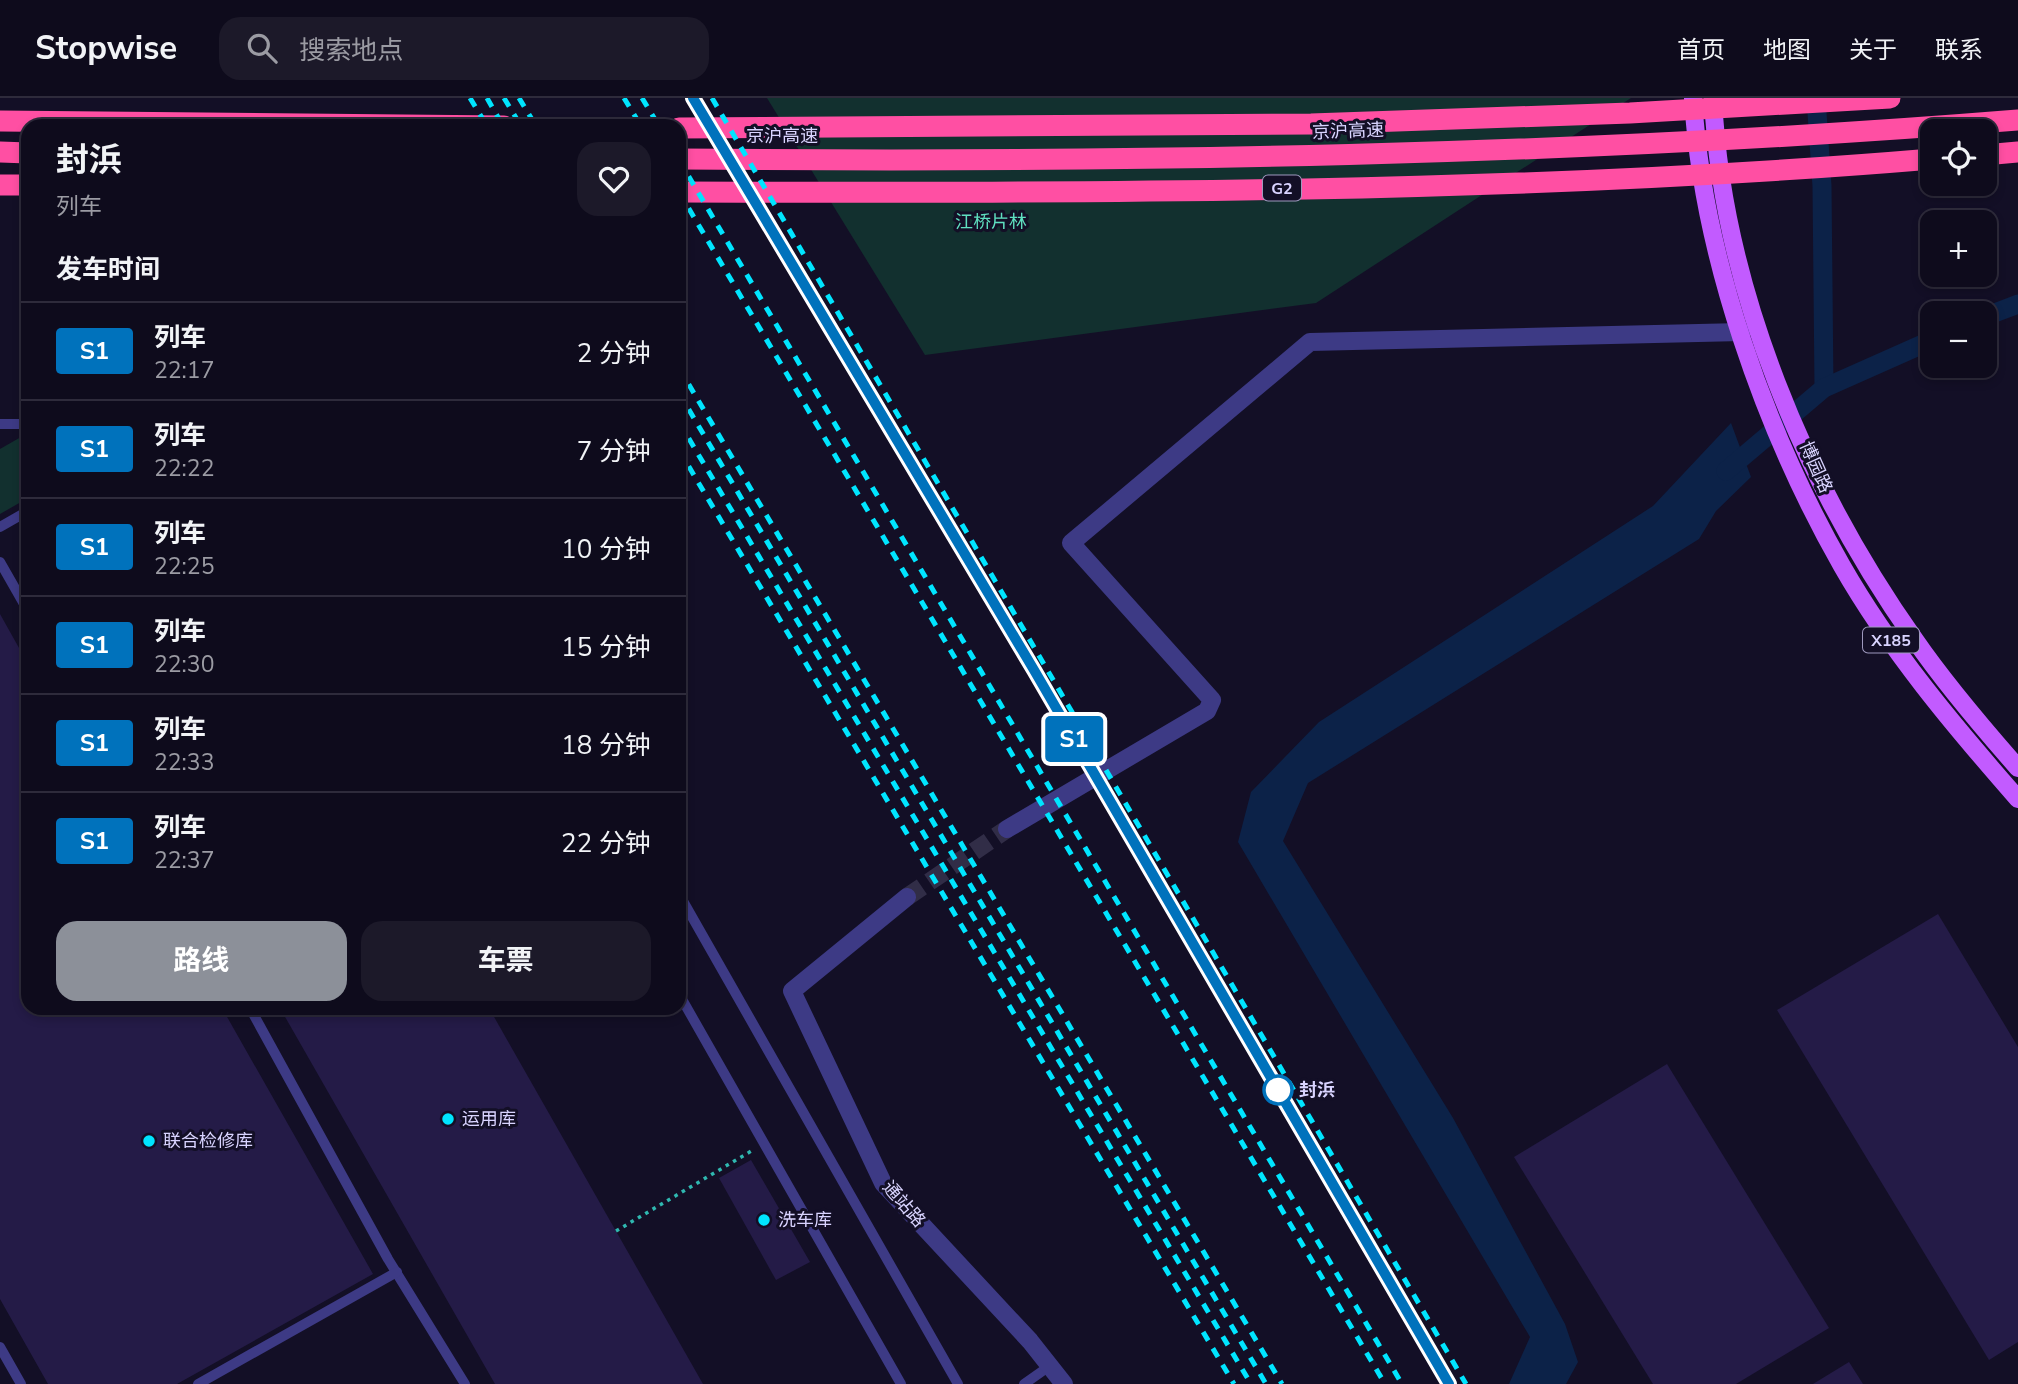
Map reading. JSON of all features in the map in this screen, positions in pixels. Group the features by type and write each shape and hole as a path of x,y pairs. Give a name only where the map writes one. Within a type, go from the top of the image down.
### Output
{"highway":[{"name":"京沪高速","path":"686,128 1311,124 1630,113 1890,98"},
{"name":"京沪高速","path":"686,159 1311,156 1632,145 1882,131 2018,120"},
{"path":"0,121 21,121"},
{"path":"0,152 21,153"},
{"path":"1997,154 2018,152"},
{"name":"G2","path":"686,192 1164,190 1472,184 1920,160"},
{"path":"0,185 21,185"}],"main road":[{"name":"博园路","path":"1693,98 1696,149 1723,273 1761,388 1790,463 1843,567 1899,651 1958,731 2018,799"},
{"name":"博园路","path":"1713,98 1716,148 1739,268 1806,450 1861,557 1915,640 2018,768"}],"street":[{"path":"1007,829 1207,711 1212,700 1071,542 1310,342 1742,331"},
{"name":"通站路","path":"906,897 792,991 883,1183 1065,1384"}],"lane":[{"path":"0,424 21,424"},
{"path":"0,527 21,515"},
{"path":"0,562 21,599"},
{"path":"686,906 958,1384"},
{"path":"686,1006 901,1384"},
{"path":"254,1015 397,1272 465,1384"},
{"path":"198,1384 397,1272"},
{"path":"0,1348 21,1384"},
{"path":"1024,1384 1051,1366"}],"path":[{"path":"616,1231 764,1143"}],"green space":[{"name":"江桥片林","path":"767,98 1631,98 1316,303 925,355"},
{"path":"21,437 21,502 0,514 0,449"}],"water":[{"path":"1731,423 1751,477 1716,511 1699,539 1308,783 1283,841 1453,1118 1565,1324 1578,1362 1566,1384 1509,1384 1530,1337 1238,842 1251,792 1319,722 1653,506"}],"building":[{"name":"联合检修库","path":"0,614 21,652 21,1015 226,1015 373,1274 177,1384 48,1384 0,1299"},
{"path":"1938,914 2018,1047 2018,1342 1989,1360 1777,1010"},
{"name":"运用库","path":"284,1015 493,1015 703,1384 495,1384"},
{"path":"1667,1064 1829,1328 1736,1384 1653,1384 1514,1157"},
{"name":"洗车库","path":"751,1160 810,1262 776,1280 719,1178"},
{"path":"1849,1362 1863,1384 1813,1384"}],"waterway":[{"path":"1816,98 1822,186 1824,388"},
{"path":"1997,312 2018,304"},
{"path":"1726,471 1824,388 1920,345"}],"tunnel":[{"path":"907,897 1007,829"}],"railway":[{"path":"470,98 483,119"},
{"path":"487,98 499,119"},
{"path":"504,98 517,119"},
{"path":"519,98 532,119"},
{"path":"624,98 637,119"},
{"path":"642,98 655,119"},
{"path":"693,98 1034,670 1449,1384"},
{"path":"712,98 1466,1384"},
{"path":"686,172 1402,1384"},
{"path":"686,204 1385,1384"},
{"path":"686,380 1282,1384"},
{"path":"686,405 1266,1384"},
{"path":"686,434 1251,1384"},
{"path":"686,462 1234,1384"}],"train":[{"name":"S1","path":"693,98 1034,670 1449,1384"}],"place":[{"name":"封浜","path":"1278,1090"},
{"name":"运用库","path":"448,1119"},
{"name":"联合检修库","path":"149,1141"},
{"name":"洗车库","path":"764,1220"}]}
